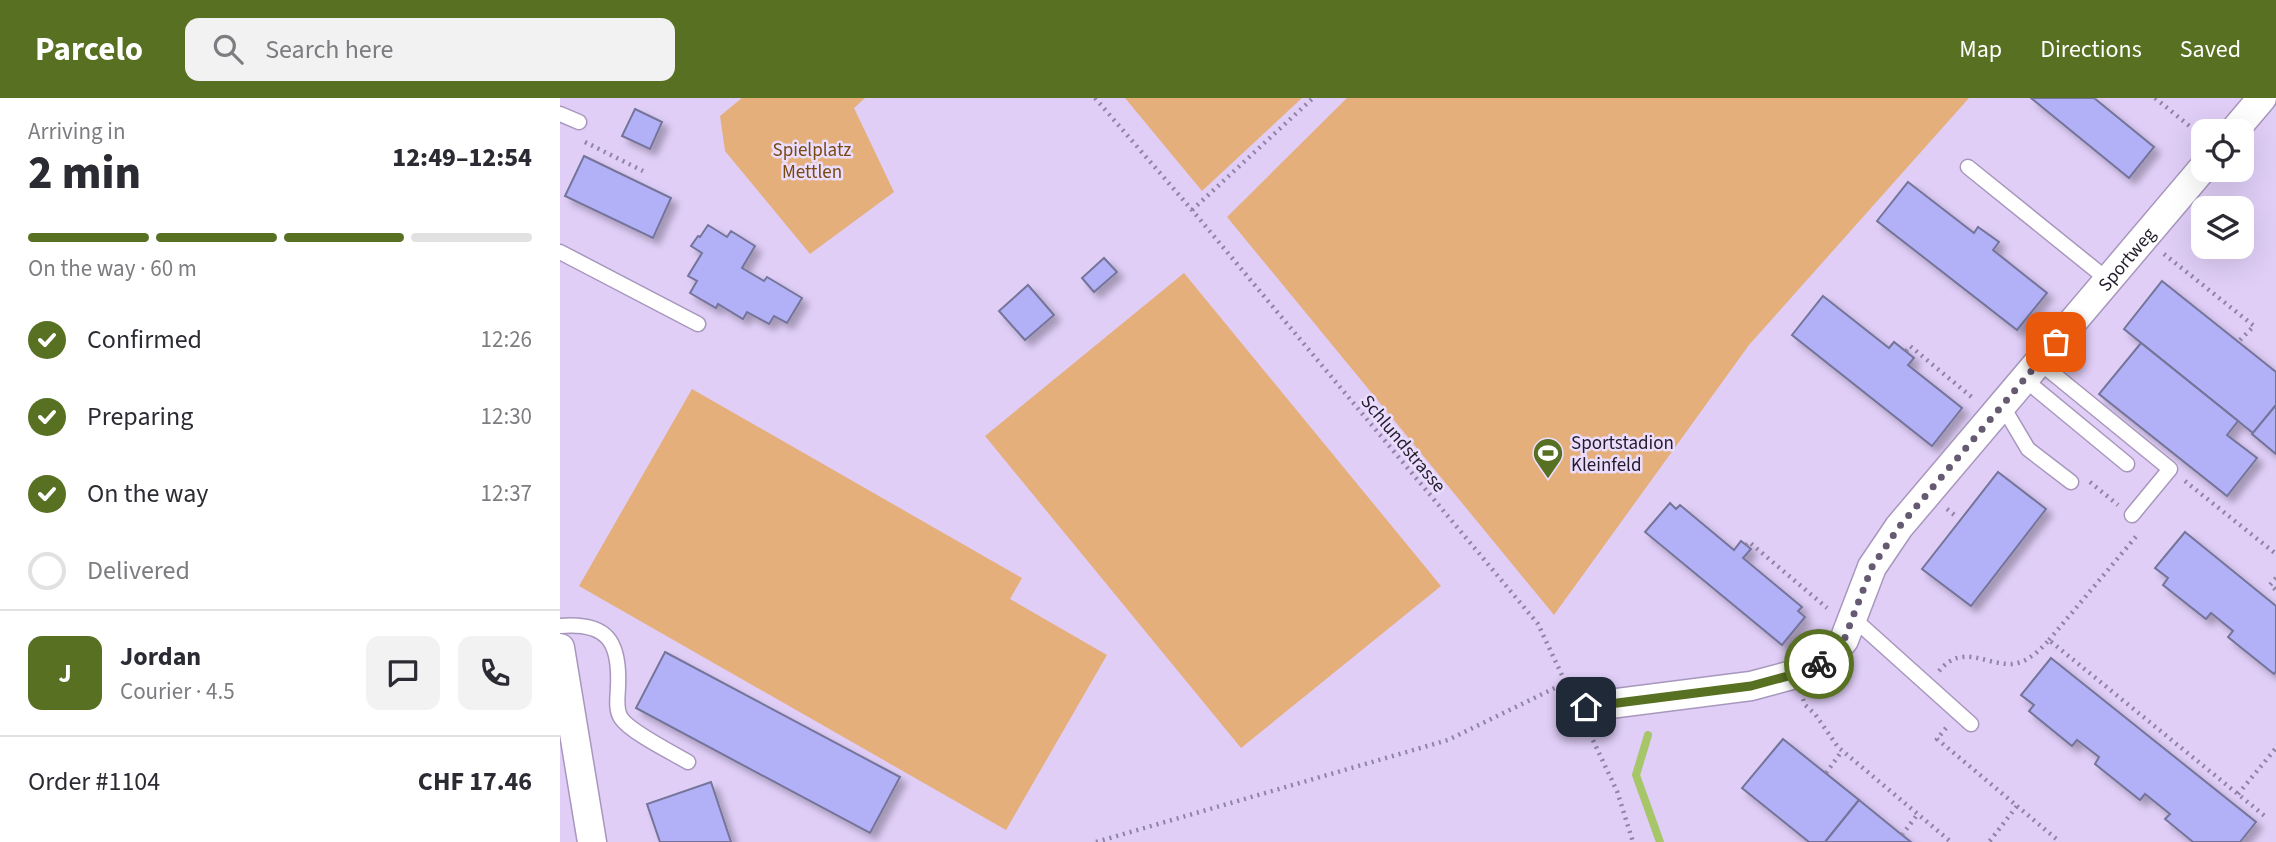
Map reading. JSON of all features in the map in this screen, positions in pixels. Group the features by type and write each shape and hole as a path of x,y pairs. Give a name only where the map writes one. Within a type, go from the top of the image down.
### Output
{"street":[{"path":"2244,119 2262,98"},
{"name":"Sportweg","path":"1582,711 1751,686 1803,672 1824,662 1844,640 1872,567 1899,527 2191,182"},
{"path":"560,648 592,842"}],"lane":[{"path":"560,114 579,122"},
{"path":"1968,167 2108,280"},
{"path":"560,252 698,324"},
{"path":"2031,371 2127,464"},
{"path":"2031,371 2170,470 2132,515"},
{"path":"1998,410 2028,449 2071,482"},
{"path":"1851,622 1971,724"},
{"path":"560,626 593,626 605,634 616,650 619,671 618,706 621,718 634,730 688,762"}],"path":[{"name":"Schlundstrasse","path":"1095,98 1538,624 1565,683 1582,711 1617,791 1633,842"},
{"path":"1192,210 1313,98"},
{"path":"2155,98 2191,127"},
{"path":"577,138 643,171"},
{"path":"2144,238 2254,326 2238,342"},
{"path":"1906,351 1910,346 1998,410"},
{"path":"2170,470 2276,554"},
{"path":"1928,685 1945,663 1968,655 2015,664 2035,654 2145,526 2079,473 2071,482"},
{"path":"1746,545 1749,542 1851,622"},
{"path":"2276,578 2270,585 2276,590"},
{"path":"2049,640 2266,817"},
{"path":"1096,842 1448,740 1565,683"},
{"path":"1805,705 1815,714 1842,751 1951,842"},
{"path":"1959,713 1937,739 2060,842"},
{"path":"2238,794 2276,748"},
{"path":"1826,773 1842,751"},
{"path":"1989,842 2017,806"},
{"path":"1902,835 1917,815"}],"green space":[{"name":"Spielplatz Mettlen","path":"742,98 865,98 854,108 894,192 810,254 725,151 720,116"},
{"path":"1125,98 1302,98 1202,191"},
{"name":"Sportstadion Kleinfeld","path":"1347,98 1969,98 1749,345 1554,615 1227,217"},
{"path":"1184,273 1441,586 1241,748 985,436"},
{"path":"692,389 1022,578 1010,599 1107,655 1006,830 579,586"}],"building":[{"path":"2031,98 2094,98 2154,147 2129,178"},
{"path":"635,109 662,122 650,149 622,136"},
{"path":"584,156 671,198 653,238 565,196"},
{"path":"1908,182 1974,233 1978,227 1999,242 1993,250 2047,293 2017,330 1877,221"},
{"path":"708,225 727,237 731,231 755,246 742,268 764,281 767,277 802,298 787,323 774,316 769,324 747,312 743,319 718,304 716,308 690,293 697,281 688,276 702,253 691,246"},
{"path":"1104,258 1117,272 1094,292 1082,278"},
{"path":"2162,281 2276,372 2276,405 2253,433 2124,329"},
{"path":"1028,285 1054,315 1025,340 999,311"},
{"path":"1823,296 1889,348 1894,342 1914,358 1908,365 1962,408 1932,446 1792,335"},
{"path":"2141,343 2238,421 2227,435 2257,458 2227,496 2099,394"},
{"path":"2276,405 2276,454 2252,434"},
{"path":"1998,472 2046,509 1971,606 1922,569"},
{"path":"1670,503 1676,509 1680,505 1734,550 1741,541 1751,549 1743,558 1802,607 1798,611 1805,617 1782,645 1645,532"},
{"path":"2185,532 2276,606 2274,674 2228,637 2233,631 2211,613 2206,619 2163,585 2168,578 2155,568"},
{"path":"665,652 900,777 870,833 636,708"},
{"path":"2051,658 2256,822 2240,842 2193,842 2165,819 2170,814 2145,794 2140,800 2095,764 2099,757 2077,740 2072,746 2029,711 2034,705 2021,695"},
{"path":"1783,739 1859,800 1825,842 1809,842 1742,788"},
{"path":"711,782 731,842 660,842 647,804"},
{"path":"1859,800 1902,835 1911,842 1825,842"}],"waterway":[{"path":"1648,735 1636,775 1660,842"}],"way so far":[{"path":"1819,664 1833,654 1844,640 1872,567 1899,527 2056,342"}],"place":[{"name":"Sportstadion Kleinfeld","path":"1548,480"}],"route":[{"path":"1586,707 1751,686 1803,672 1819,664"}]}
